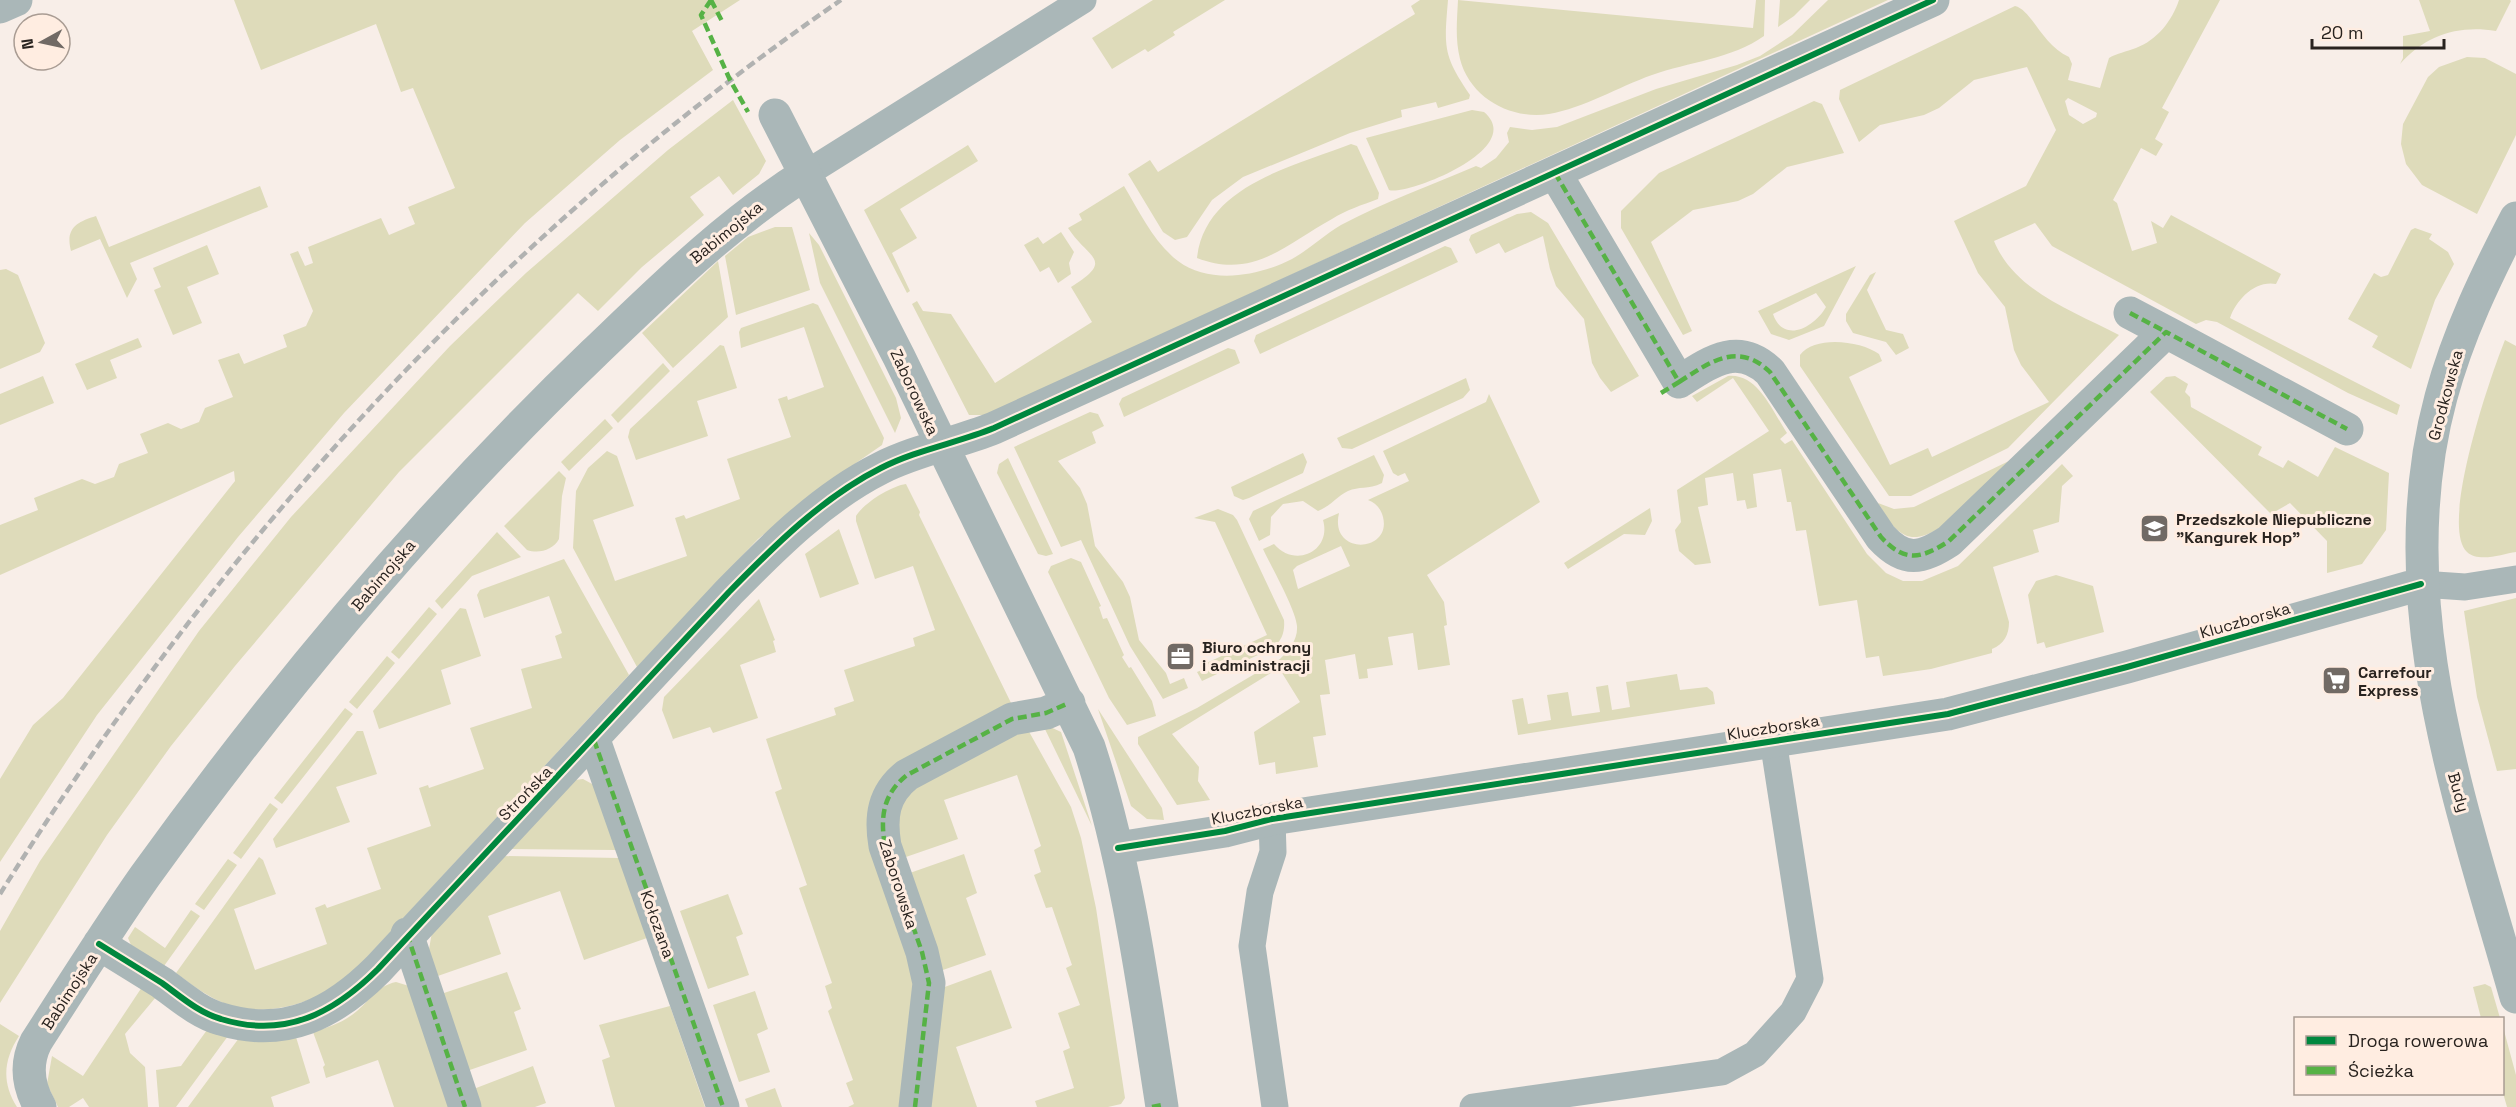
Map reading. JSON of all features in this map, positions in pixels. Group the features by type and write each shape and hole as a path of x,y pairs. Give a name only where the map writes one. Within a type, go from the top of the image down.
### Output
{"street":[{"name":"Strońska","path":"99,944 198,1008 219,1019 243,1024 298,1021 334,1007 356,991 594,740 729,592 780,542 852,484 901,459 994,428 1933,0"},
{"name":"Zaborowska","path":"775,115 899,357 1089,747 1118,848 1159,1106"},
{"path":"1555,173 1670,387 1719,359 1745,356 1759,361 1770,372 1881,537 1893,550 1908,556 1924,555 1949,541 2166,332"},
{"name":"Babimojska","path":"40,1107 31,1086 28,1067 36,1042 145,876 302,670 370,587 514,429 703,248 767,198 804,175"},
{"name":"Grodkowska","path":"2421,584 2427,468 2439,403 2474,300 2516,218"},
{"path":"2130,313 2347,429"},
{"name":"Kluczborska","path":"1118,848 1225,831 1272,819 1948,714 2127,668 2421,584"},
{"name":"Budy","path":"2421,584 2428,649 2446,748 2516,997"},
{"name":"Zaborowska","path":"915,1107 929,983 922,952 885,846 882,828 887,797 895,785 907,775 1012,719 1046,713 1069,703"},
{"name":"Kołczana","path":"594,740 723,1107"},
{"path":"408,934 465,1107"}],"lane":[{"path":"804,175 1083,0"},
{"path":"2421,584 2465,587 2516,579"},
{"path":"1473,1107 1722,1072 1755,1054 1793,1012 1810,979 1773,740"},
{"path":"1272,819 1273,852 1260,892 1252,946 1275,1107"}],"shaded area":[{"path":"234,0 740,0 692,31 713,70 620,140 525,223 344,413 238,537 97,715 0,862 0,779 33,725 63,698 235,481 234,471 0,575 0,525 38,510 34,498 82,479 95,484 114,477 119,464 148,453 140,434 168,423 181,429 199,422 205,408 233,397 218,360 239,353 244,364 287,347 283,335 306,326 313,311 290,254 298,251 305,266 313,263 308,247 381,218 389,235 415,224 408,207 455,188 413,88 401,92 376,24 261,70"},
{"path":"1153,0 1225,0 1173,32 1175,35 1148,52 1145,49 1112,69 1092,38"},
{"path":"1420,0 1448,0 1447,50 1455,70 1470,95 1469,99 1438,108 1436,102 1401,110 1402,117 1350,133 1243,177 1212,200 1187,237 1175,240 1163,232 1128,174 1150,160 1158,172 1415,14 1411,6"},
{"path":"1458,0 1753,28 1756,0 1765,0 1764,36 1738,50 1652,75 1575,107 1535,115 1507,110 1483,95 1473,85 1465,73 1457,44"},
{"path":"1780,0 1810,0 1794,16 1778,27"},
{"path":"1828,0 1888,0 987,415 969,415 912,304 917,301 923,311 951,314 995,383 1092,322 1071,287 1085,278 1092,270 1095,264 1094,259 1068,228 1082,220 1079,214 1124,186 1154,236 1169,254 1191,269 1219,275 1265,270 1292,259 1341,225 1374,209 1476,166 1481,168 1496,158 1509,142 1507,133 1510,127 1532,130 1557,127 1656,89 1760,56 1792,35"},
{"path":"2179,0 2220,0 2162,108 2169,112 2155,139 2163,144 2156,156 2141,148 2113,200 2117,203 2132,251 2157,243 2151,221 2163,228 2171,215 2281,274 2276,284 2261,285 2247,293 2230,318 2400,405 2397,415 2348,393 2217,322 2206,320 2196,324 2052,246 2035,223 1994,241 2004,259 2016,274 2047,298 2119,335 2008,448 1911,496 1889,496 1800,366 1800,355 1807,349 1827,342 1850,343 1871,349 1879,354 1882,361 1849,377 1890,465 1928,448 1932,457 2049,402 2021,365 2014,350 2005,307 1978,273 1954,221 2026,186 2056,130 2027,67 1974,80 1939,108 1924,115 1880,125 1859,142 1839,99 1840,90 2015,6 2027,14 2052,45 2069,57 2072,64 2068,80 2100,88 2109,58 2144,45 2151,40 2163,29","holes":["2068,98 2097,113 2096,117 2083,124 2069,115 2065,101"]},
{"path":"2419,0 2511,1 2496,31 2469,30 2444,34 2421,46 2400,64 2403,58 2403,36 2430,31"},
{"path":"2467,57 2485,58 2516,74 2516,135 2477,214 2422,185 2406,164 2401,144 2403,124 2428,77 2439,67"},
{"path":"733,100 766,161 759,174 733,195 719,176 690,197 704,215 642,267 598,311 578,293 399,472 235,666 171,746 107,835 0,1003 0,931 40,861 199,631 291,517 450,346 526,273 668,150"},
{"path":"1814,101 1822,104 1844,153 1787,167 1753,194 1738,201 1693,210 1651,242 1692,331 1683,335 1621,228 1621,211 1659,173"},
{"path":"1472,110 1484,112 1493,126 1490,141 1478,155 1438,178 1417,186 1389,190 1366,138"},
{"path":"1351,144 1357,146 1379,193 1378,199 1343,213 1284,248 1253,262 1236,265 1217,264 1197,258 1204,233 1217,212 1234,196 1280,170"},
{"path":"968,145 978,161 900,209 917,238 892,253 910,291 907,293 864,210"},
{"path":"260,186 268,207 130,263 137,279 127,298 100,239 71,251 71,231 89,218 96,216 109,247"},
{"path":"1531,212 1548,223 1639,376 1611,392 1592,363 1584,319 1556,286 1543,236 1505,253 1499,243 1476,254 1469,240 1471,235 1517,214"},
{"path":"775,227 792,227 810,290 736,315 725,256 748,237"},
{"path":"2415,228 2432,234 2429,239 2448,252 2454,264 2435,300 2411,369 2372,347 2378,336 2348,319 2374,273 2381,277 2388,275 2411,230"},
{"path":"1061,232 1074,252 1069,263 1071,274 1058,283 1049,267 1040,272 1024,245 1038,237 1043,244"},
{"path":"809,233 819,245 896,398 901,418 895,433 820,283"},
{"path":"207,245 219,274 187,287 202,323 173,335 154,290 161,287 153,268"},
{"path":"1445,246 1451,248 1458,262 1260,354 1254,341 1256,335"},
{"path":"718,261 728,317 673,368 642,333"},
{"path":"1856,266 1824,326 1789,340 1771,334 1758,311","holes":["1816,293 1826,307 1814,321 1799,330 1784,329 1773,314"]},
{"path":"6,269 18,275 45,343 40,352 0,369 0,270"},
{"path":"1876,272 1867,290 1886,330 1903,334 1909,348 1896,355 1886,342 1853,333 1846,321 1846,314 1870,275"},
{"path":"813,303 818,305 884,438 882,445 843,472 758,539 637,667 573,548 576,491 588,468 607,451 617,456 634,506 593,520 615,581 687,556 675,518 684,515 686,519 740,499 727,459 791,437 778,399 787,396 788,400 824,387 804,327 741,348 739,332 741,328"},
{"path":"138,338 142,347 110,360 117,378 87,390 75,364"},
{"path":"2505,340 2516,346 2516,552 2478,557 2467,552 2460,537 2459,513 2463,482 2479,415"},
{"path":"720,345 724,346 737,388 697,401 708,436 636,460 628,437 630,429"},
{"path":"1228,348 1235,350 1240,363 1124,417 1119,404 1122,398"},
{"path":"663,363 670,371 618,423 611,415"},
{"path":"43,376 54,403 0,425 0,394"},
{"path":"1728,376 1748,381 1763,395 1787,433 1780,439 1785,444 1792,440 1867,554 1886,573 1903,581 1922,581 1958,566 2062,464 2073,476 2062,486 2059,522 2033,530 2039,552 1993,567 2009,622 2005,638 1992,649 1992,653 1931,669 1883,676 1879,656 1866,658 1857,600 1819,606 1806,530 1796,531 1791,502 1787,502 1781,469 1753,474 1757,507 1747,509 1745,500 1737,501 1733,473 1705,478 1708,505 1698,507 1711,563 1695,565 1679,551 1675,530 1681,522 1677,490 1769,431 1733,378 1697,402 1692,396"},
{"path":"2175,376 2188,384 2185,392 2190,397 2191,407 2262,447 2258,455 2283,468 2288,460 2318,477 2335,447 2389,473 2386,530 2362,564 2327,573 2327,541 2290,503 2271,514 2150,392 2166,377"},
{"path":"1466,378 1470,390 1463,398 1352,449 1342,448 1337,438"},
{"path":"1489,394 1540,502 1427,575 1444,602 1447,625 1444,626 1450,665 1418,670 1413,633 1388,637 1393,665 1367,669 1368,678 1359,679 1355,654 1325,660 1330,694 1320,695 1326,735 1313,737 1318,767 1276,774 1275,762 1259,765 1254,732 1300,702 1279,668 1172,734 1199,767 1198,781 1210,800 1177,805 1138,744 1138,737 1197,708 1280,659 1290,648 1296,636 1296,619 1263,549 1274,544 1292,555 1301,556 1310,553 1322,540 1323,520 1339,513 1338,527 1343,537 1351,543 1361,545 1379,538 1383,529 1383,517 1378,507 1368,500 1409,481 1405,473 1398,476 1393,473 1383,451 1486,402","holes":["1341,546 1350,566 1298,589 1293,570"]},
{"path":"1090,412 1098,414 1104,426 1092,432 1096,443 1058,461 1080,488 1087,504 1095,546 1123,582 1130,597 1139,640 1166,673 1170,684 1184,678 1188,688 1163,699 1130,646 1081,540 1061,547 1014,447"},
{"path":"605,419 613,428 569,471 561,462"},
{"path":"1303,453 1307,462 1303,473 1243,500 1234,496 1231,487"},
{"path":"1374,455 1384,475 1382,483 1348,491 1318,511 1303,501 1283,504 1271,517 1270,535 1259,541 1249,519 1253,511"},
{"path":"1008,458 1053,554 1046,556 1038,554 997,473 999,464"},
{"path":"2011,460 1961,511 1931,533 1917,537 1905,535 1893,525 1878,503 1894,509 1914,507"},
{"path":"559,471 566,478 562,496 559,539 545,550 536,552 527,550 504,526"},
{"path":"906,484 1013,707 888,780 915,969 907,1107 848,1107 854,1104 846,1083 853,1080 828,1011 832,1008 825,986 832,983 799,888 807,885 775,792 782,789 766,739 836,715 834,708 854,701 844,670 915,646 913,638 935,630 913,566 875,579 856,521 856,516 871,501 893,488"},
{"path":"1650,508 1652,521 1645,535 1624,534 1568,569 1564,563"},
{"path":"1218,509 1233,515 1237,520 1284,620 1284,628 1281,639 1273,648 1202,681 1197,672 1202,670 1200,666 1267,635 1215,522 1194,518"},
{"path":"839,529 859,584 820,598 805,554"},
{"path":"497,532 521,557 472,576 442,609 435,601"},
{"path":"1071,558 1081,562 1101,606 1099,607 1103,619 1107,618 1124,655 1122,657 1129,668 1131,667 1152,701 1156,716 1127,725 1109,698 1048,572 1051,566"},
{"path":"564,559 629,675 359,966 338,985 304,1002 261,1010 232,1006 219,1001 176,973 259,857 263,860 276,894 234,909 255,970 327,944 315,908 325,904 327,908 381,889 367,848 431,826 419,788 428,785 429,788 484,769 470,728 532,708 521,669 562,658 555,636 562,633 549,596 484,618 477,595 480,590"},
{"path":"2056,575 2093,586 2104,632 2046,648 2044,642 2037,644 2028,595 2036,581"},
{"path":"2516,598 2516,769 2497,771 2477,697 2464,611"},
{"path":"759,599 775,640 773,641 776,652 740,665 758,718 713,733 710,727 673,739 662,710 664,697"},
{"path":"429,607 437,614 399,659 391,652"},
{"path":"460,608 466,609 481,656 441,670 451,704 379,729 373,711"},
{"path":"387,656 395,663 357,709 349,702"},
{"path":"1677,674 1680,690 1707,687 1713,692 1715,704 1518,735 1512,700 1523,698 1528,724 1551,720 1547,695 1568,692 1572,716 1600,712 1596,687 1608,685 1612,710 1630,707 1626,682"},
{"path":"345,708 353,714 282,804 274,798"},
{"path":"1098,709 1162,808 1164,820 1147,819 1131,806"},
{"path":"1042,723 1061,732 1092,826"},
{"path":"1027,728 1071,807 1081,838 1096,908 1125,1098 1121,1104 1108,1107 1037,1107 1035,1101 1074,1088 1063,1051 1070,1048 1058,1013 1080,1005 1066,968 1072,965 1052,907 1046,908 1034,875 1041,872 1034,850 1041,846 1017,775 944,800 958,839 903,858 894,844 903,792"},
{"path":"357,731 363,731 377,774 336,787 350,822 276,848 273,839"},
{"path":"583,779 594,785 616,850 508,849 575,780"},
{"path":"270,803 278,809 241,859 233,853"},
{"path":"964,854 977,893 966,898 986,955 940,971 907,874"},
{"path":"501,856 619,858 647,938 584,960 560,891 488,916 501,954 432,978 428,955 432,932"},
{"path":"228,859 237,865 204,910 195,904"},
{"path":"728,894 743,934 736,937 749,975 708,989 680,911"},
{"path":"191,910 200,916 164,966 131,945 128,938 135,927 165,948"},
{"path":"991,970 1012,1028 956,1047 977,1107 927,1107 942,988"},
{"path":"507,972 521,1009 514,1012 527,1050 464,1072 438,995"},
{"path":"396,982 409,986 454,1107 394,1107 378,1060 326,1078 323,1067 325,1065 313,1032 347,1018 379,990"},
{"path":"2485,984 2491,987 2500,1017 2481,1017 2473,987"},
{"path":"142,987 156,997 125,1034 130,1053 145,1067 148,1107 89,1107 83,1098 69,1107 58,1107 47,1084 52,1056 83,1076"},
{"path":"755,991 768,1029 757,1034 770,1072 739,1082 713,1005"},
{"path":"670,1006 705,1107 615,1107 602,1060 610,1057 599,1025"},
{"path":"0,1024 19,1036 10,1053 6,1071 8,1089 17,1107 0,1107"},
{"path":"207,1030 228,1036 176,1107 159,1107 156,1070 181,1066"},
{"path":"2504,1031 2516,1075 2516,1107 2507,1107 2504,1095"},
{"path":"296,1037 310,1083 271,1097 274,1107 188,1107 239,1038"},
{"path":"533,1066 546,1103 535,1107 476,1107 471,1090"},
{"path":"775,1088 782,1107 748,1107 745,1099"}],"railway":[{"path":"0,894 85,764 176,639 273,518 374,404 482,294 596,190 715,92 841,0"}],"marked path":[{"path":"711,0 701,15 730,80 748,112"},
{"path":"711,0 723,23"},
{"path":"1555,173 1679,382 1713,362 1735,356 1758,363 1770,372 1881,537 1898,551 1906,554 1914,556 1930,552 1949,541 2166,332 2347,429"},
{"path":"2130,313 2166,332"},
{"path":"1661,393 1679,382"},
{"path":"915,1107 929,983 922,952 885,846 883,816 888,798 907,775 1012,719 1046,713 1069,703"},
{"path":"594,740 723,1107"},
{"path":"407,934 465,1107"},
{"path":"1152,1107 1162,1105"}],"cycle path":[{"path":"99,944 197,1008 221,1019 266,1026 287,1024 326,1009 361,985 378,969 729,592 782,540 839,493 894,462 994,428 1933,0"},
{"path":"1118,848 1225,831 1272,819 1948,714 2127,667 2421,584"}],"place":[{"name":"Przedszkole Niepubliczne \"Kangurek Hop\"","path":"2155,528"},
{"name":"Biuro ochrony i administracji","path":"1181,656"},
{"name":"Carrefour Express","path":"2337,681"}]}
